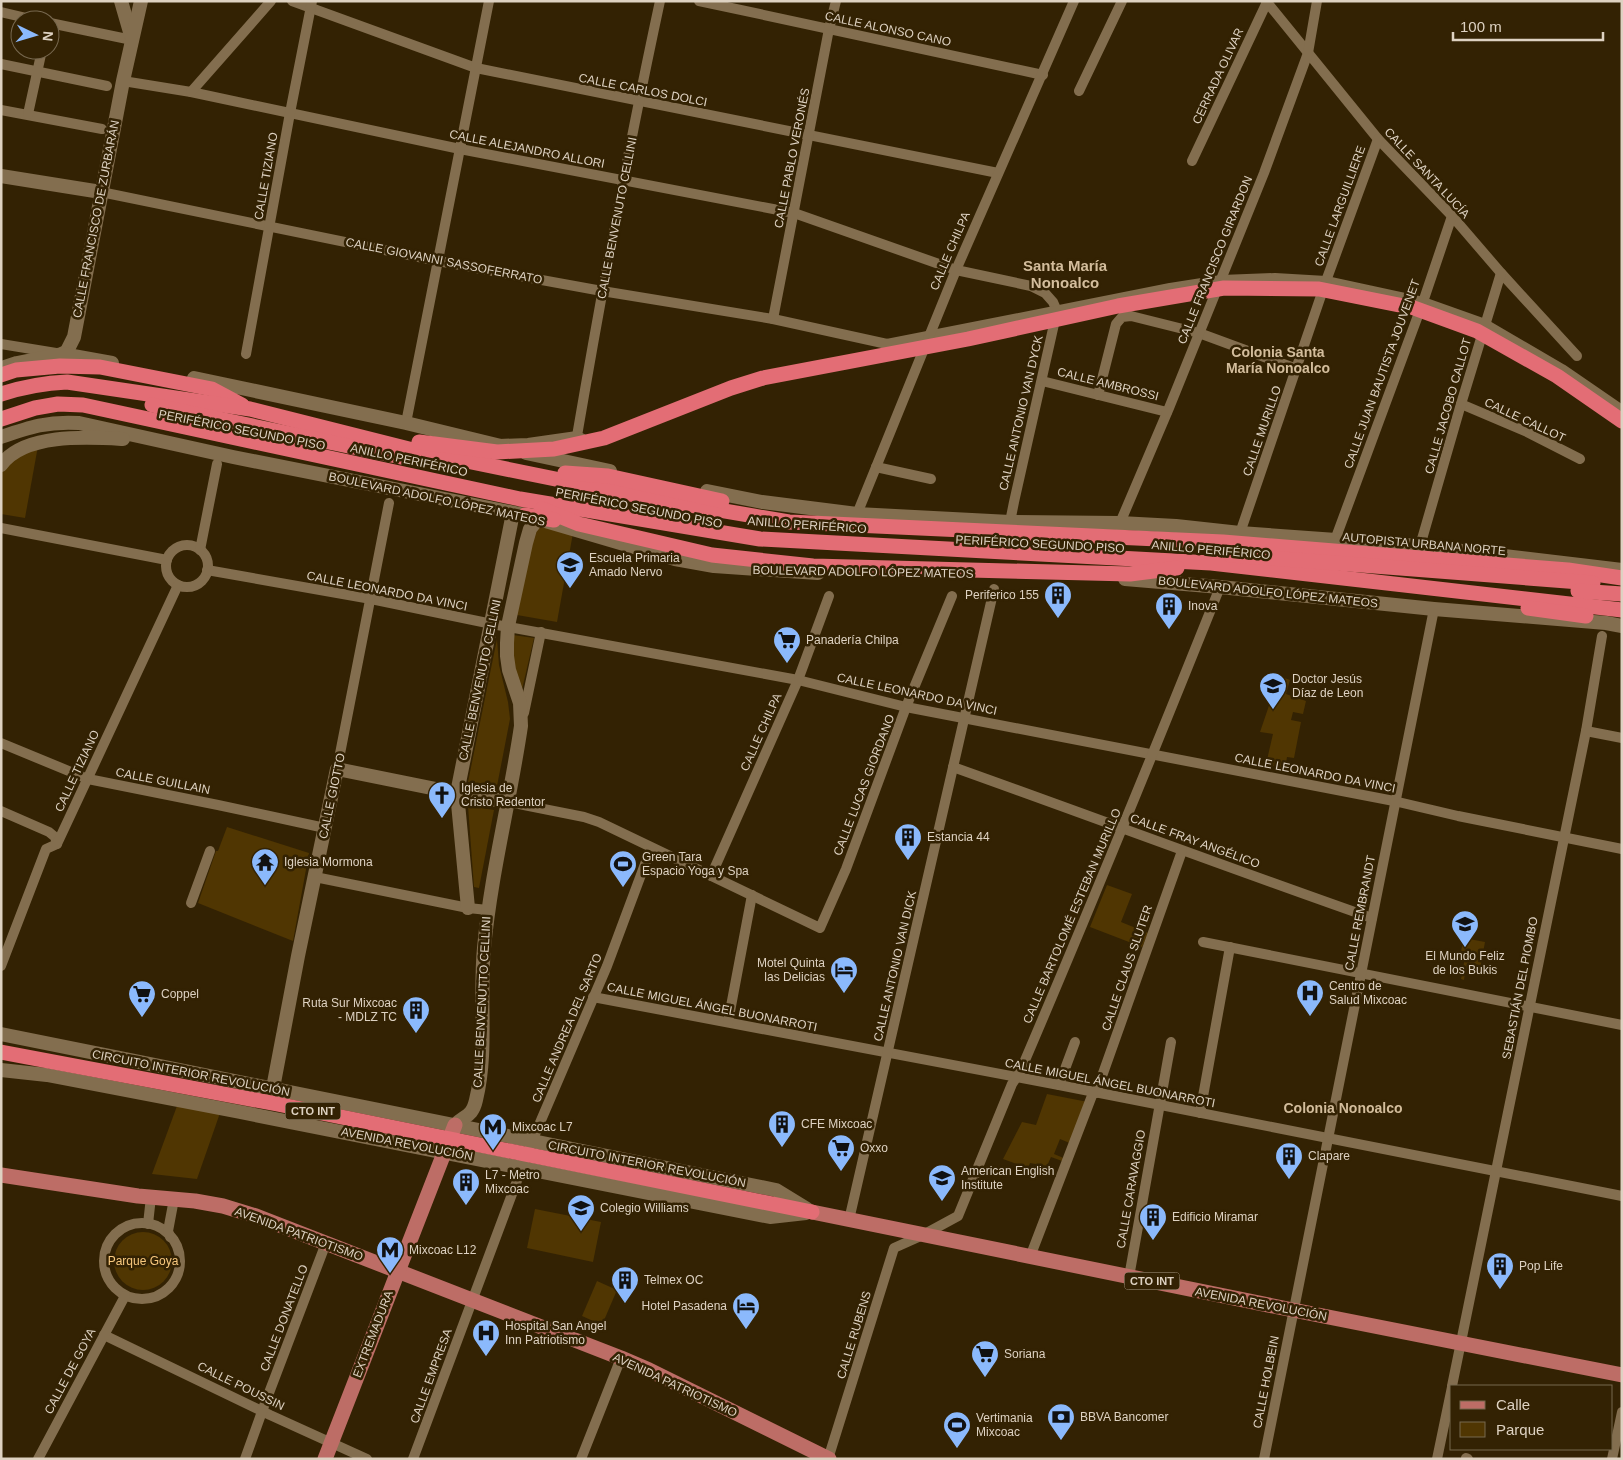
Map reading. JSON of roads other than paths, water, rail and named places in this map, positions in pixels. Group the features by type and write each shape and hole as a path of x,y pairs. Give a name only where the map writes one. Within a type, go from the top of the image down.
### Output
{"highway":[{"path":"344,433 497,452 554,449 604,438 731,388 763,378 961,340 1118,306 1224,288 1319,289 1414,308 1442,317 1477,331 1557,376 1622,421"},
{"path":"1,375 16,370 60,366 100,367 212,389 250,409"},
{"name":"PERIFÉRICO SEGUNDO PISO","path":"1,394 19,388 67,382 250,409 413,450 654,499 789,522 1224,542"},
{"name":"ANILLO PERIFÉRICO","path":"1,398 20,393 51,389 86,392 531,484 760,524 1116,546 1606,584 1622,587"},
{"name":"ANILLO PERIFÉRICO","path":"1,419 35,408 58,404 83,406 524,512 760,539 1211,563 1622,611"},
{"name":"PERIFÉRICO SEGUNDO PISO","path":"1,427 32,417 58,412 81,413 689,534 757,544 1186,567 1287,576 1355,587 1430,590"},
{"path":"470,461 548,472 608,476 762,510 1071,530 1116,546"},
{"path":"524,512 579,523 712,555 813,566 1130,574 1186,567"},
{"name":"AUTOPISTA URBANA NORTE","path":"1224,542 1568,570 1622,578"},
{"path":"1287,576 1356,575 1622,594"},
{"path":"1430,590 1501,591 1622,604"},
{"path":"1430,590 1551,612 1622,619"},
{"path":"1472,591 1483,596 1622,611"},
{"name":"CIRCUITO INTERIOR REVOLUCIÓN","path":"2,1052 278,1104 812,1212"}],"main road":[{"path":"121,1 132,40"},
{"name":"CALLE FRANCISCO DE ZURBARÁN","path":"62,354 67,351 74,337 123,81 141,1"},
{"name":"CALLE GIOVANNI SASSOFERRATO","path":"1,176 101,192"},
{"path":"1,368 62,354 239,386 406,423 569,463 762,502 857,514 1010,522 1120,523 1176,526 1240,533 1420,546 1622,570"},
{"name":"BOULEVARD ADOLFO LÓPEZ MATEOS","path":"1,437 34,426 57,422 79,423 233,457 524,512 675,559 714,566 824,574 962,574 1144,580 1622,626"},
{"path":"1,465 16,450 30,444 55,440 121,438 178,444"},
{"name":"CALLE BENVENUTO CELLINI","path":"468,908 457,793 492,624 524,512"},
{"name":"CALLE BENVENUTTO CELLINI","path":"455,1125 466,1118 473,1108 479,1084 482,1044 482,972 488,910 521,726 520,703 507,656 508,626 530,529 524,512"},
{"path":"337,769 508,802"},
{"name":"CALLE GIOTTO","path":"273,1088 337,769"},
{"name":"AVENIDA REVOLUCIÓN","path":"1,1034 776,1190 812,1212 848,1220 1622,1375"},
{"name":"AVENIDA REVOLUCIÓN","path":"1,1070 47,1075 444,1151 770,1217 812,1212"},
{"name":"EXTREMADURA","path":"325,1459 455,1125"},
{"name":"AVENIDA PATRIOTISMO","path":"1,1175 223,1206 256,1216 621,1358 828,1459"}],"street":[{"path":"191,92 271,1"},
{"name":"CALLE CARLOS DOLCI","path":"292,1 311,5 476,68 998,173"},
{"path":"406,423 489,1"},
{"name":"CALLE BENVENUTO CELLINI","path":"493,444 528,443 580,437 602,291 660,1"},
{"name":"CALLE ALONSO CANO","path":"698,1 1043,75"},
{"name":"CALLE PABLO VERONÉS","path":"773,320 836,1"},
{"name":"CALLE CHILPA","path":"857,514 928,336 1074,1"},
{"path":"1079,91 1122,1"},
{"name":"CALLE FRANCISCO GIRARDON","path":"1120,523 1264,173 1308,53 1318,1"},
{"name":"CALLE SANTA LUCÍA","path":"1266,2 1378,139 1452,216 1577,356"},
{"name":"CERRADA OLIVAR","path":"1192,160 1266,2"},
{"name":"CALLE TIZIANO","path":"246,354 311,5"},
{"path":"60,26 132,40"},
{"path":"28,114 40,60"},
{"path":"1,64 107,86"},
{"name":"CALLE ALEJANDRO ALLORI","path":"123,81 191,92 460,149 794,213 956,270 1031,286 1045,293 1053,302 1057,311"},
{"path":"1,110 102,129"},
{"name":"CALLE LARGUILLIERE","path":"1326,281 1378,139"},
{"name":"CALLE GIOVANNI SASSOFERRATO","path":"101,192 438,261 773,320 887,344 928,336"},
{"name":"CALLE JUAN BAUTISTA JOUVENET","path":"1335,540 1423,302 1452,216"},
{"name":"CALLE JACOBO CALLOT","path":"1420,546 1501,273"},
{"path":"928,336 1170,288 1221,280 1275,278 1326,281 1423,302 1485,324 1562,369 1622,410"},
{"name":"CALLE MURILLO","path":"1240,533 1326,281"},
{"name":"CALLE ANTONIO VAN DYCK","path":"1010,522 1057,311"},
{"path":"1098,395 1116,324 1122,317 1131,316 1199,333 1297,369"},
{"path":"1,344 62,354"},
{"name":"CALLE AMBROSSI","path":"1042,381 1167,412"},
{"name":"CALLE CALLOT","path":"1461,404 1527,432 1580,458"},
{"path":"200,550 217,464"},
{"path":"876,467 932,479"},
{"name":"CALLE GIOTTO","path":"337,769 389,503"},
{"path":"1,528 167,560"},
{"path":"185,545 193,546 200,550 206,559 207,570 203,579 197,584 189,586 178,585 168,576 166,568 167,560 171,553 185,545"},
{"name":"CALLE LEONARDO DA VINCI","path":"207,570 798,680 906,707 1394,801 1622,849"},
{"name":"CALLE TIZIANO","path":"1,966 46,849 57,844 178,585"},
{"name":"CALLE BARTOLOMÉ ESTEBAN MURILLO","path":"923,1235 958,1216 1012,1084 1061,976 1220,586"},
{"path":"964,718 994,590"},
{"name":"CALLE CHILPA","path":"711,876 798,680 830,596"},
{"name":"CALLE LUCAS GIORDANO","path":"752,896 820,928 846,869 906,707 952,596"},
{"name":"CALLE REMBRANDT","path":"1293,1310 1434,609"},
{"path":"521,726 541,632"},
{"name":"SEBASTIÁN DEL PIOMBO","path":"1452,1385 1586,731 1602,636"},
{"name":"CALLE ANTONIO VAN DICK","path":"848,1220 964,718"},
{"path":"1586,731 1622,738"},
{"name":"CALLE GUILLAIN","path":"1,743 88,779 325,828"},
{"name":"CALLE FRAY ANGÉLICO","path":"953,768 1372,918"},
{"path":"508,802 584,816 752,896 728,1022"},
{"path":"1,811 49,832 55,837 57,844"},
{"name":"CALLE ANDREA DEL SARTO","path":"472,1301 532,1140 607,966 651,848"},
{"path":"191,902 210,851"},
{"name":"CALLE CLAUS SLUTER","path":"1030,1257 1094,1093 1182,851"},
{"path":"315,877 468,908 488,910"},
{"path":"1203,942 1622,1025"},
{"path":"1200,1113 1230,947"},
{"name":"CALLE MIGUEL ÁNGEL BUONARROTI","path":"593,997 1059,1085 1622,1196"},
{"path":"1059,1085 1075,1042"},
{"name":"CALLE CARAVAGGIO","path":"1129,1277 1171,1042"},
{"path":"148,1224 151,1197"},
{"path":"170,1237 158,1227 148,1224 134,1224 120,1230 106,1248 104,1263 107,1278 116,1290 125,1296 135,1299 148,1299 161,1294 171,1286 178,1274 180,1261 177,1248 168,1231 174,1199"},
{"name":"CALLE RUBENS","path":"828,1459 894,1248 923,1235"},
{"name":"CALLE DONATELLO","path":"245,1459 326,1243"},
{"name":"CALLE DE GOYA","path":"38,1459 125,1296"},
{"name":"CALLE EMPRESA","path":"414,1459 472,1301"},
{"name":"CALLE HOLBEIN","path":"1264,1459 1293,1310"},
{"name":"CALLE POUSSIN","path":"104,1335 367,1459"},
{"path":"581,1459 621,1358"},
{"name":"SEBASTIÁN DEL PIOMBO","path":"1438,1459 1450,1397"},
{"path":"1612,1459 1622,1412"}],"place":[{"name":"Escuela Primaria Amado Nervo","path":"570,589"},
{"name":"Periferico 155","path":"1058,619"},
{"name":"Inova","path":"1169,630"},
{"name":"Panadería Chilpa","path":"787,664"},
{"name":"Doctor Jesús Díaz de Leon","path":"1273,710"},
{"name":"Iglesia de Cristo Redentor","path":"442,819"},
{"name":"Estancia 44","path":"908,861"},
{"name":"Iglesia Mormona","path":"265,886"},
{"name":"Green Tara Espacio Yoga y Spa","path":"623,888"},
{"name":"El Mundo Feliz de los Bukis","path":"1465,948"},
{"name":"Motel Quinta las Delicias","path":"844,994"},
{"name":"Centro de Salud Mixcoac","path":"1310,1017"},
{"name":"Coppel","path":"142,1018"},
{"name":"Ruta Sur Mixcoac - MDLZ TC","path":"416,1034"},
{"name":"CFE Mixcoac","path":"782,1148"},
{"name":"Mixcoac L7","path":"493,1151"},
{"name":"Oxxo","path":"841,1172"},
{"name":"Clapare","path":"1289,1180"},
{"name":"American English Institute","path":"942,1202"},
{"name":"L7 - Metro Mixcoac","path":"466,1206"},
{"name":"Colegio Williams","path":"581,1232"},
{"name":"Edificio Miramar","path":"1153,1241"},
{"name":"Mixcoac L12","path":"390,1274"},
{"name":"Pop Life","path":"1500,1290"},
{"name":"Telmex OC","path":"625,1304"},
{"name":"Hotel Pasadena","path":"746,1330"},
{"name":"Hospital San Angel Inn Patriotismo","path":"486,1357"},
{"name":"Soriana","path":"985,1378"},
{"name":"BBVA Bancomer","path":"1061,1441"},
{"name":"Vertimania Mixcoac","path":"957,1449"}],"district":[{"name":"Santa María Nonoalco","path":"1065,274"},
{"name":"Colonia Santa María Nonoalco","path":"1278,360"},
{"name":"Colonia Nonoalco","path":"1343,1108"}],"park label":[{"name":"Parque Goya","path":"143,1261"}]}
